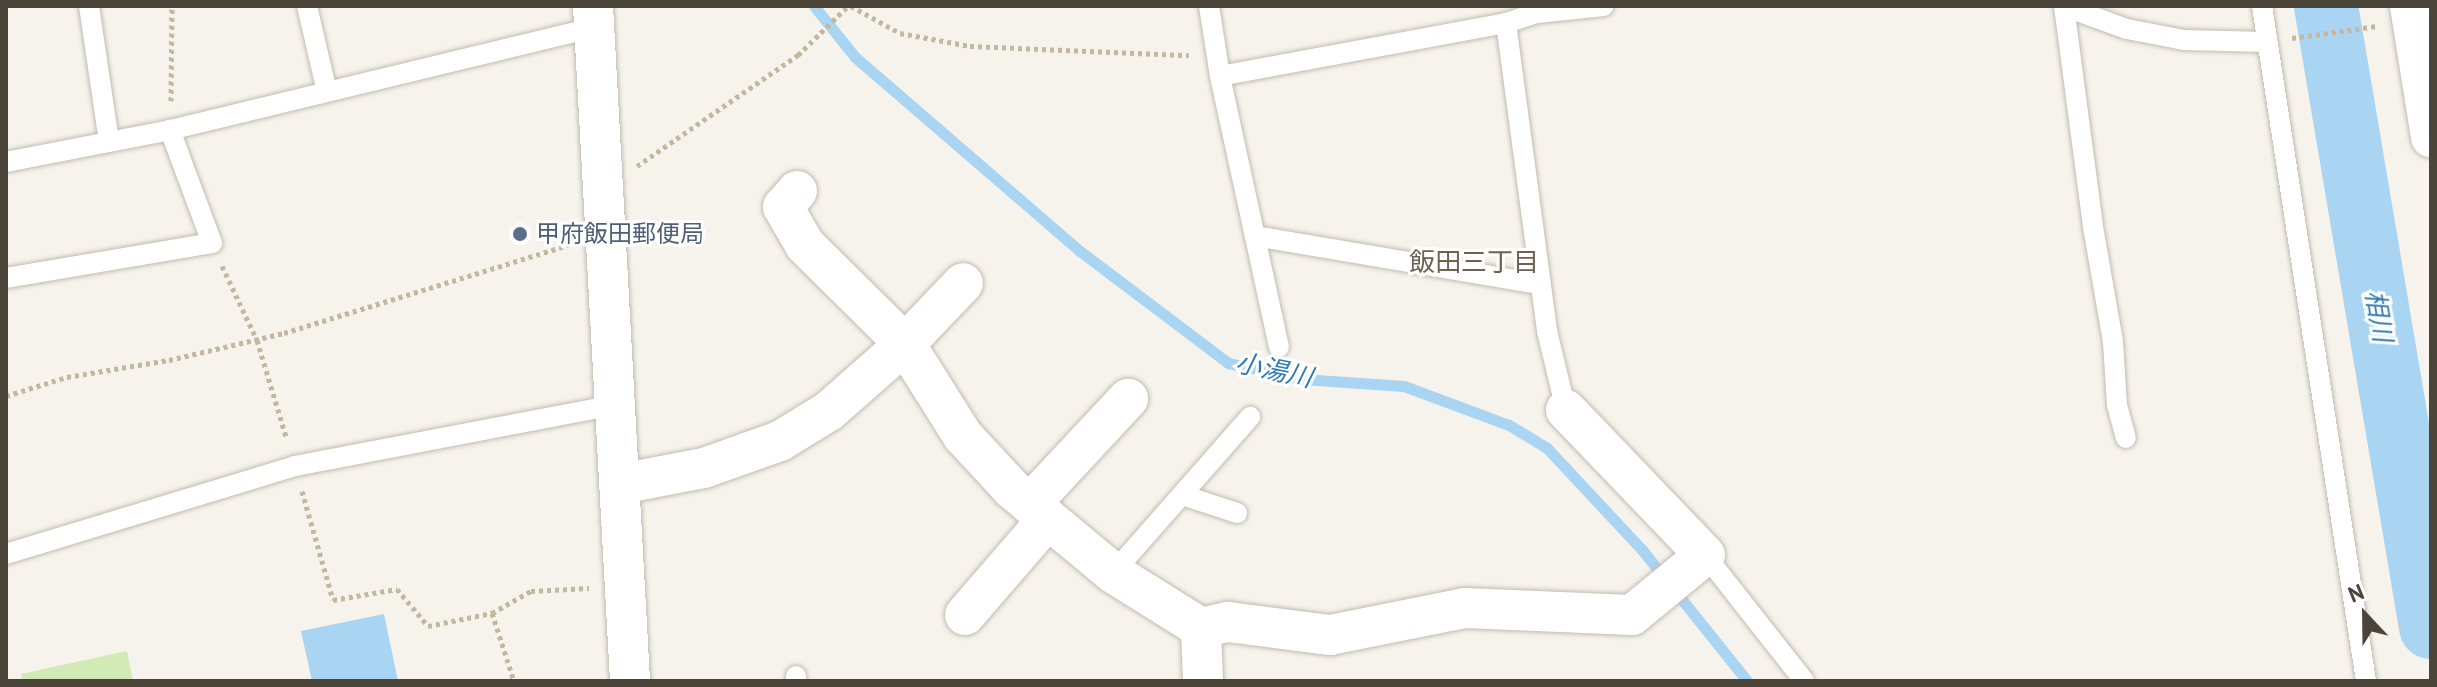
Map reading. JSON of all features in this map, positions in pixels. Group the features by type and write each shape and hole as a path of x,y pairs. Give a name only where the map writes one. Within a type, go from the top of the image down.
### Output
{"street":[{"path":"594,17 630,681"},
{"path":"2418,19 2431,137"},
{"path":"797,191 783,207 805,245 905,344 963,436 1039,512 1113,573 1201,628 1228,622 1330,635 1465,608 1632,615 1699,560 1566,410"},
{"path":"620,484 704,468 780,441 829,411 905,344 963,283"},
{"path":"965,615 1039,512 1128,399"},
{"path":"1201,628 1203,681"}],"lane":[{"path":"89,6 109,142"},
{"path":"307,6 327,92"},
{"path":"1209,6 1279,347"},
{"path":"1219,66 1506,23 1537,13 1604,6"},
{"path":"2126,438 2117,405 2113,342 2093,227 2064,6 2127,29 2184,40 2267,42"},
{"path":"2262,6 2366,681"},
{"path":"6,162 170,130 327,92 594,17"},
{"path":"1506,23 1547,331 1566,410"},
{"path":"6,278 212,243 170,130"},
{"path":"1255,236 1540,284"},
{"path":"6,554 295,466 615,405"},
{"path":"1113,573 1250,417"},
{"path":"1182,495 1237,513"},
{"path":"1699,560 1804,681"}],"path":[{"path":"170,130 172,6"},
{"path":"604,189 798,55 848,7 900,33 970,46 1219,66"},
{"path":"2267,42 2418,19"},
{"path":"6,396 67,377 169,360 257,340 606,233"},
{"path":"212,243 257,340 333,600 397,589 428,626 492,613 531,591 625,586"},
{"path":"492,613 514,681"}],"green space":[{"path":"127,651 133,681 22,681 21,674"}],"water":[{"path":"384,614 398,681 312,681 301,631"}],"waterway":[{"name":"小湯川","path":"814,6 855,57 1080,251 1228,363 1302,379 1404,386 1509,425 1547,448 1643,551 1747,681"},
{"name":"相川","path":"2326,6 2431,627"}],"place":[{"name":"甲府飯田郵便局","path":"520,234"}],"district":[{"name":"飯田三丁目","path":"1474,262"}]}
